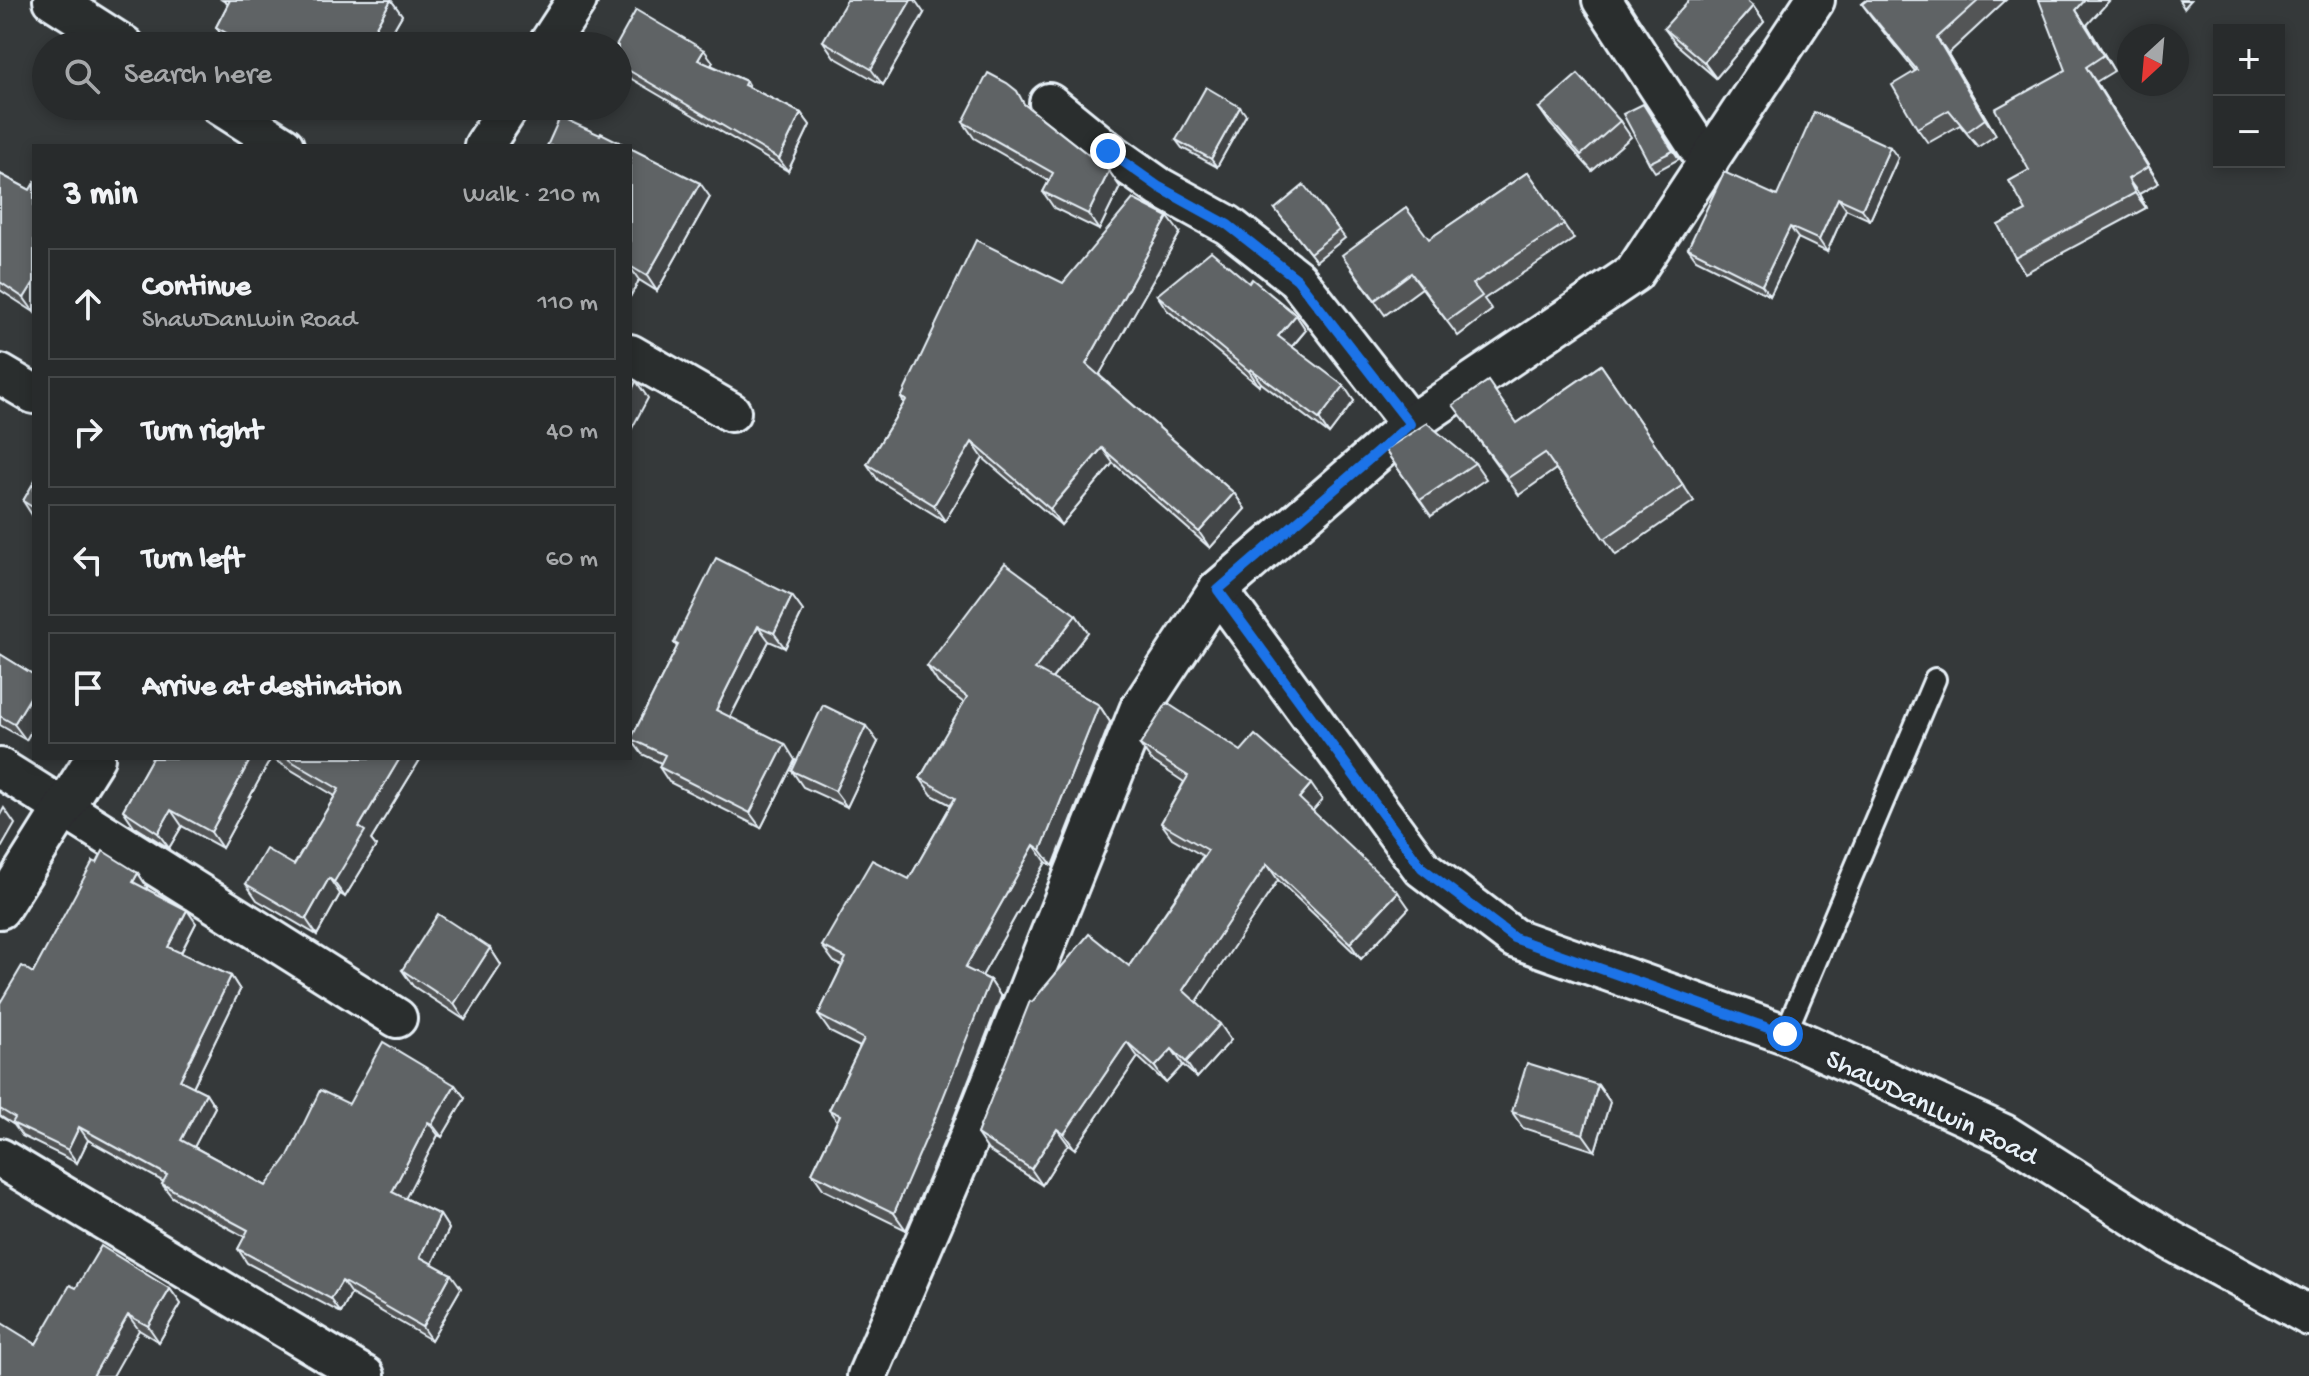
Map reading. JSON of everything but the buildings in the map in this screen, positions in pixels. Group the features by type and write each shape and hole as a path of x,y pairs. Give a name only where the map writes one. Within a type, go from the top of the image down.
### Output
{"street":[{"path":"53,0 103,32"},
{"path":"556,32 577,0"},
{"path":"1602,0 1708,163"},
{"path":"867,1376 969,1138 1139,710 1218,590 1410,424 1634,273 1815,0"},
{"path":"1049,103 1108,151 1159,187 1228,225 1297,279 1410,424"},
{"path":"243,120 281,144"},
{"path":"485,144 501,120"},
{"path":"632,355 731,412"},
{"path":"0,374 32,393"},
{"name":"ShawDanLwin Road","path":"1218,590 1422,868 1514,938 1785,1034 2004,1134 2172,1241 2309,1316"},
{"path":"0,909 94,760"},
{"path":"0,768 397,1018"},
{"path":"0,1158 365,1376"}],"lane":[{"path":"1785,1034 1935,679"}],"route":[{"path":"1108,151 1159,187 1228,225 1297,279 1410,424 1218,590 1422,868 1514,938 1785,1034"}]}
